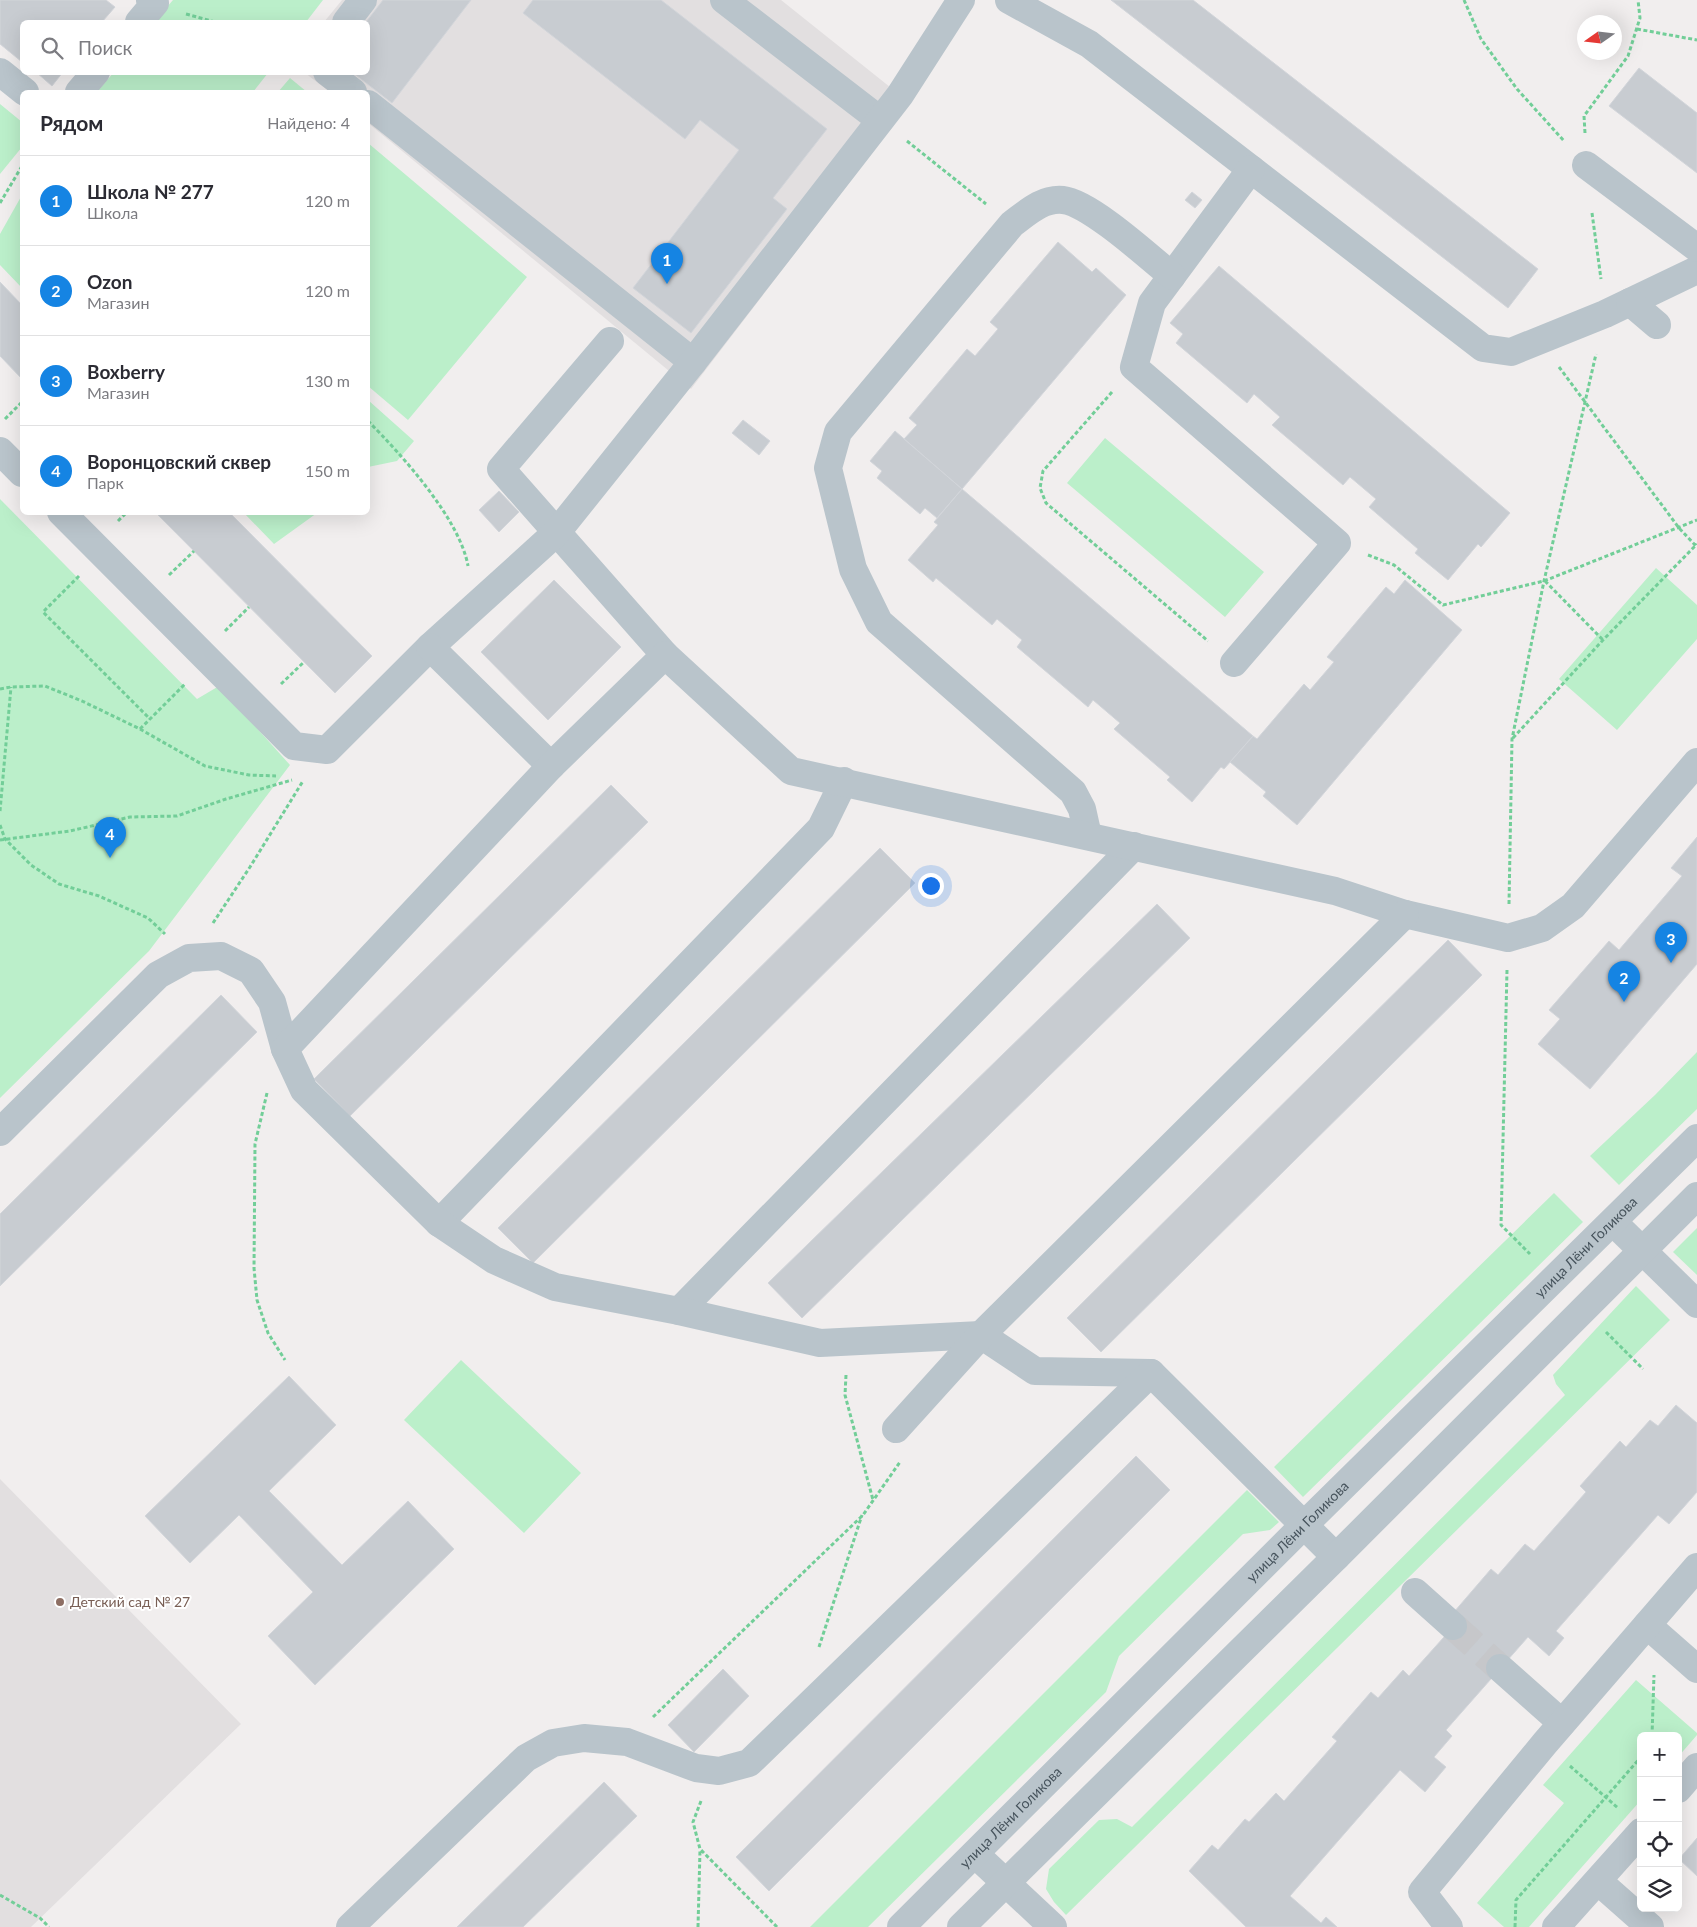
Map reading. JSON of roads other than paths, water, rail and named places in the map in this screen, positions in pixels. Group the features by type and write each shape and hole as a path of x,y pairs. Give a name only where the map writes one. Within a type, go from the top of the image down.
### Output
{"street":[{"path":"140,20 155,3 150,0"},
{"path":"348,20 363,0"},
{"path":"724,0 880,120"},
{"path":"64,515 294,746 327,750 430,647 557,532 693,362 900,95 961,0"},
{"path":"1009,0 1089,44 1483,348 1511,352 1605,314 1697,270"},
{"path":"0,72 22,90"},
{"path":"81,90 93,75"},
{"path":"331,75 350,90"},
{"path":"370,106 693,362"},
{"path":"1586,166 1697,248"},
{"path":"1234,663 1337,543 1134,367 1152,303 1251,169"},
{"path":"1088,836 1082,808 1073,792 879,622 853,569 828,468 838,432 1012,224 1038,204 1062,200 1086,208 1172,276"},
{"path":"1630,302 1657,325"},
{"path":"610,341 501,469 664,655 791,771 844,781 1335,890 1405,914 1508,938 1542,928 1573,906 1697,762"},
{"path":"0,451 20,472"},
{"path":"430,647 551,766"},
{"path":"285,1048 551,766 664,655"},
{"path":"439,1223 821,828 844,781"},
{"path":"679,1311 1134,846"},
{"path":"896,1429 981,1335 1405,914"},
{"path":"0,1132 158,975 190,958 221,956 251,971 272,1002 285,1048 304,1090 439,1223 494,1260 555,1287 679,1311 820,1343 981,1335 1035,1371 1151,1374 1336,1557"},
{"name":"улица Лёни Голикова","path":"901,1927 1304,1525 1697,1138"},
{"path":"961,1927 1336,1557 1697,1196"},
{"path":"1612,1222 1697,1304"},
{"path":"350,1927 526,1758 553,1743 584,1738 627,1742 696,1768 720,1771 748,1763 1151,1374"},
{"path":"1449,1927 1422,1892 1544,1743 1651,1628 1697,1566"},
{"path":"1415,1592 1453,1626"},
{"path":"1651,1628 1697,1669"},
{"path":"1500,1668 1562,1723"},
{"path":"1682,1784 1697,1767"},
{"path":"1556,1927 1637,1837"},
{"path":"975,1854 1053,1927"},
{"path":"1598,1881 1650,1927"}],"tunnel":[{"path":"1453,1626 1500,1668"}],"place":[{"name":"Школа № 277","path":"667,284"},
{"name":"Воронцовский сквер","path":"110,858"},
{"name":"Boxberry","path":"1671,963"},
{"name":"Ozon","path":"1624,1002"},
{"name":"Детский сад № 27","path":"60,1602"}]}
